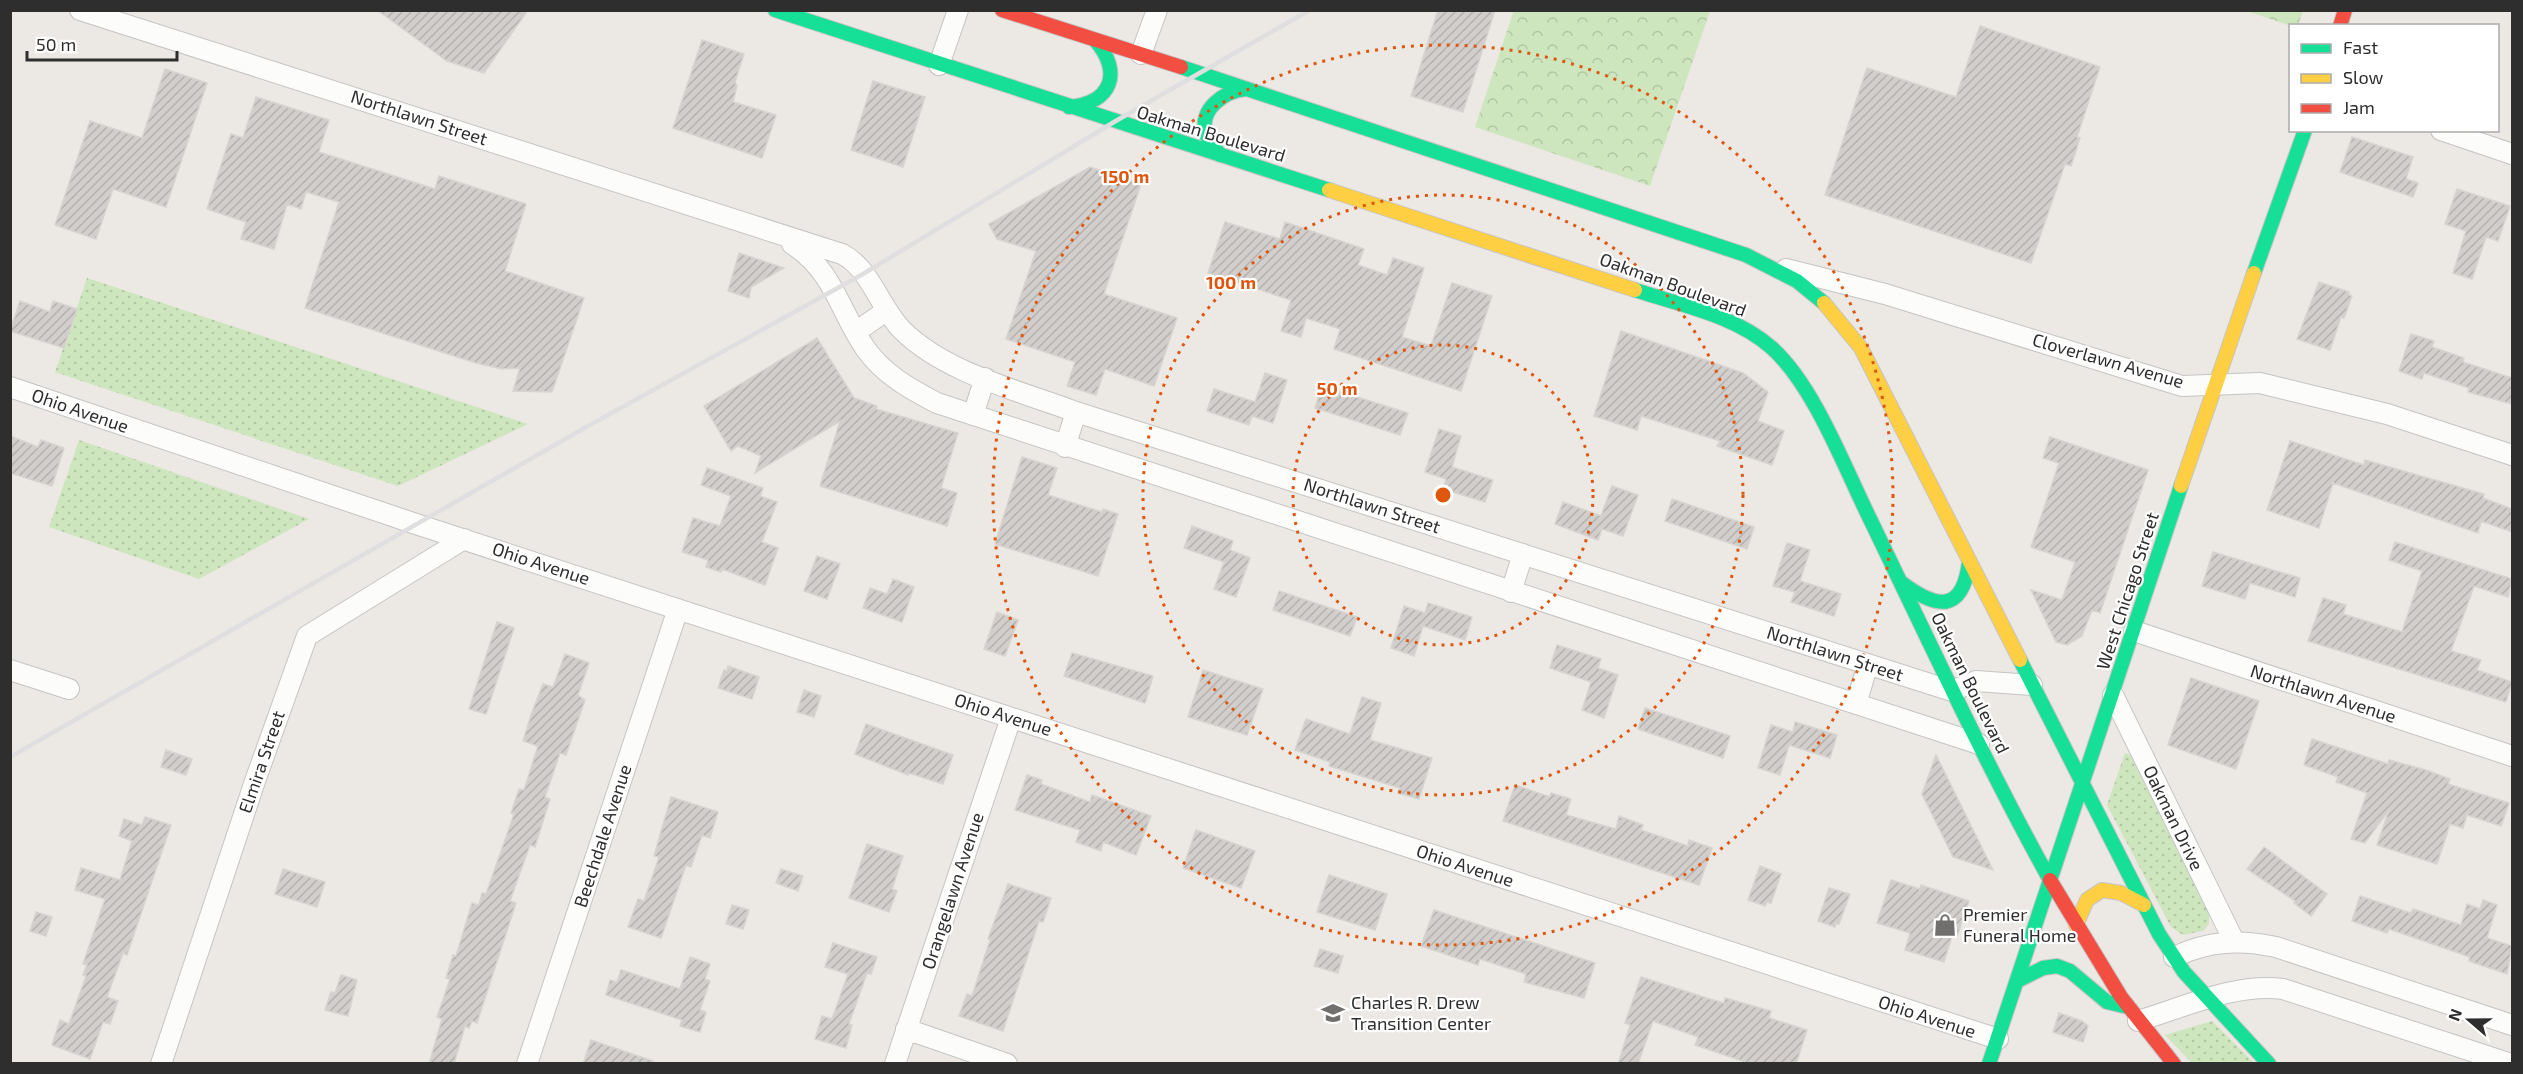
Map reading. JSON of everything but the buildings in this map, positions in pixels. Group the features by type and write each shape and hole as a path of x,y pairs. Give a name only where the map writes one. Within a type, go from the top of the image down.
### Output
{"street":[{"name":"Northlawn Street","path":"80,10 758,226 850,258 858,266 886,311 924,349 955,366 1076,412 1952,691"},
{"name":"Oakman Boulevard","path":"775,10 1721,318 1755,335 1778,354 1795,377 1832,441 1952,691 2094,959 2133,1014 2174,1064"},
{"path":"939,65 958,10"},
{"path":"1002,10 1552,189 1774,266 1815,293 1853,336 2144,905 2174,957 2209,1000 2269,1064"},
{"path":"1141,54 1157,10"},
{"path":"1069,107 1089,105 1105,92 1110,83 1111,63 1102,46 1095,40"},
{"path":"1220,155 1206,134 1209,109 1221,96 1246,89"},
{"name":"West Chicago Street","path":"1989,1064 2215,385 2304,132"},
{"path":"2448,132 2512,154"},
{"name":"Northlawn Street","path":"758,226 801,250 822,268 866,348 892,376 905,386 937,403 1065,447 1979,744"},
{"name":"Cloverlawn Avenue","path":"1774,266 1885,294 2182,386 2260,383 2387,414 2512,455"},
{"path":"857,331 886,311"},
{"path":"973,415 986,378"},
{"name":"Ohio Avenue","path":"10,387 464,539 1998,1039"},
{"path":"1065,447 1076,412"},
{"name":"Elmira Street","path":"160,1064 255,781 307,636 464,539"},
{"path":"1511,592 1523,554"},
{"path":"1902,583 1920,597 1931,602 1951,601 1960,596 1966,586 1968,563"},
{"name":"Beechdale Avenue","path":"527,1064 678,609"},
{"name":"Northlawn Avenue","path":"2134,631 2512,756"},
{"path":"1856,704 1868,664"},
{"path":"10,670 69,689"},
{"path":"1952,691 1976,681 2032,685"},
{"name":"Oakman Drive","path":"2113,695 2234,941"},
{"name":"Orangelawn Avenue","path":"895,1064 1011,718"},
{"path":"2076,925 2084,902 2095,892 2105,889 2123,892 2144,905"},
{"path":"2174,957 2204,945 2234,941 2276,947 2512,1025"},
{"path":"2017,981 2043,968 2062,968 2107,1002 2133,1014 2209,1000 2250,988 2283,988 2511,1064"},
{"path":"906,1029 1007,1064"}],"green space":[{"path":"1514,10 1710,11 1650,186 1475,127"},
{"path":"2303,10 2298,24 2289,25 2247,11"},
{"path":"87,278 528,424 398,486 55,372"},
{"path":"79,440 309,519 199,579 49,527"},
{"path":"2125,753 2130,755 2209,912 2209,924 2203,931 2183,935 2171,927 2107,805"},
{"path":"2212,1021 2254,1063 2192,1063 2165,1035"}],"railway":[{"path":"10,757 588,426 863,274 1114,122 1310,10"}],"traffic: fast":[{"path":"775,10 1329,190"},
{"path":"1069,107 1095,99 1104,92 1109,84 1109,63 1095,40"},
{"path":"1181,67 1746,255 1797,281 1824,303"},
{"path":"1220,155 1206,134 1206,117 1215,103 1222,98 1230,93 1246,89"},
{"path":"2254,273 2304,132"},
{"path":"1635,290 1706,312 1741,327 1772,348 1788,364 1828,430 1980,747 2050,880"},
{"path":"1989,1064 2181,486"},
{"path":"1902,583 1926,598 1946,602 1960,591 1966,579 1969,563"},
{"path":"2020,660 2159,934 2184,972 2269,1064"},
{"path":"2017,981 2043,968 2057,966 2070,971 2107,1002 2128,1007"}],"traffic: slow":[{"path":"1329,190 1635,290"},
{"path":"2181,486 2254,273"},
{"path":"1824,303 1861,348 2020,660"},
{"path":"2076,925 2087,900 2102,890 2121,893 2144,905"}],"traffic: jam":[{"path":"1002,10 1181,67"},
{"path":"2341,24 2345,10"},
{"path":"2050,880 2121,997 2174,1064"}],"place":[{"name":"Premier Funeral Home","path":"1945,925"},
{"name":"Charles R. Drew Transition Center","path":"1333,1013"}]}
